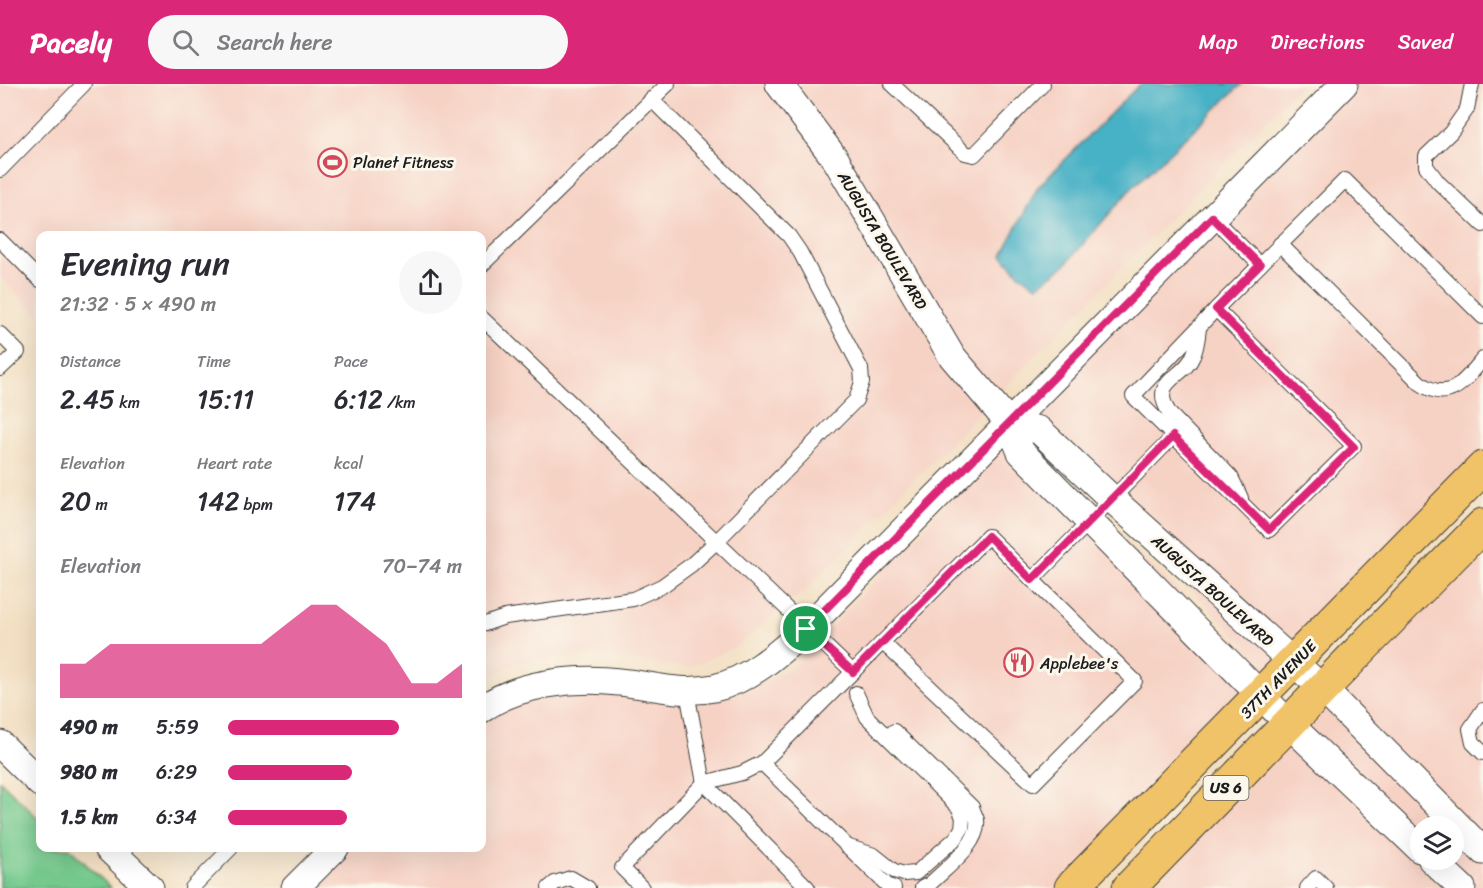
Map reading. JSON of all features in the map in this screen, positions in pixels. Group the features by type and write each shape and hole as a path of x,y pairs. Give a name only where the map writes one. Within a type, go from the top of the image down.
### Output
{"main road":[{"name":"37TH AVENUE","path":"1071,888 1483,468"},
{"name":"US 6","path":"1129,888 1483,525"}],"street":[{"name":"AUGUSTA BOULEVARD","path":"779,84 836,160 951,356 1009,423 1021,452 1289,724 1410,839"},
{"path":"486,700 556,682 588,679 687,692 717,687 745,676 777,654 806,629 1344,84"},
{"name":"AUGUSTA BOULEVARD","path":"1009,423 1039,430 1112,499 1322,688 1481,847"},
{"path":"0,744 36,779"},
{"path":"112,852 150,888"},
{"path":"295,888 331,852"},
{"path":"1443,870 1462,888"}],"lane":[{"path":"0,170 84,84"},
{"path":"486,261 668,84"},
{"path":"892,84 964,153 974,155 1043,84"},
{"path":"1472,84 1467,109 1451,132 1426,156 1426,166 1438,182 1483,225"},
{"path":"486,624 505,617 633,599 662,586 691,565 716,542 856,400 862,382 861,369 800,252 789,236 651,99"},
{"path":"1216,309 1354,447 1269,530 1133,396 1216,309 1280,244 1345,180 1483,317"},
{"path":"1212,217 1260,265"},
{"path":"0,240 36,276"},
{"path":"1280,244 1420,384 1431,391 1440,393 1452,391 1483,359"},
{"path":"486,322 806,629 849,677 867,717 959,808 963,818 962,828 956,838 916,873 904,874 894,871 874,855 846,846"},
{"path":"1200,326 1193,357 1167,384 1163,394 1164,405 1231,477 1246,507"},
{"path":"0,334 18,352 0,369"},
{"path":"1032,580 1173,436"},
{"path":"642,888 621,868 704,783 742,773 762,763 849,677 882,642 988,536 1135,681 1033,784 882,642"},
{"path":"687,692 704,783 808,888"},
{"path":"856,693 972,807 977,819 976,832 970,844 930,884 922,888"},
{"path":"1483,710 1470,729 1473,743 1483,753"},
{"path":"762,763 888,886 894,888"},
{"path":"192,888 222,852"},
{"path":"549,888 555,883 571,878 588,888"},
{"path":"1307,888 1317,878 1326,888"}],"shaded area":[{"path":"0,84 1302,84 809,587 737,646 688,668 592,655 517,662 486,680 486,231 36,231 36,313 0,277"},
{"path":"1355,84 1483,84 1483,454 1057,888 304,888 342,852 486,852 486,717 491,713 550,694 609,688 696,703 742,694 793,667 1007,441 1264,664 1024,418"},
{"path":"1483,540 1483,888 1151,888"}],"green space":[{"path":"0,781 36,816 36,852 73,852 111,888 0,888"}],"water":[{"path":"1140,84 1242,84 1130,190 1064,266 1037,286 1019,274 1002,255 1038,187"}],"place":[{"name":"Planet Fitness","path":"332,162"},
{"name":"Applebee's","path":"1019,663"}],"route":[{"path":"1212,217 1260,265 1216,309 1354,447 1269,530 1173,436 1032,580 988,536 853,672 806,629 1212,217"}]}
